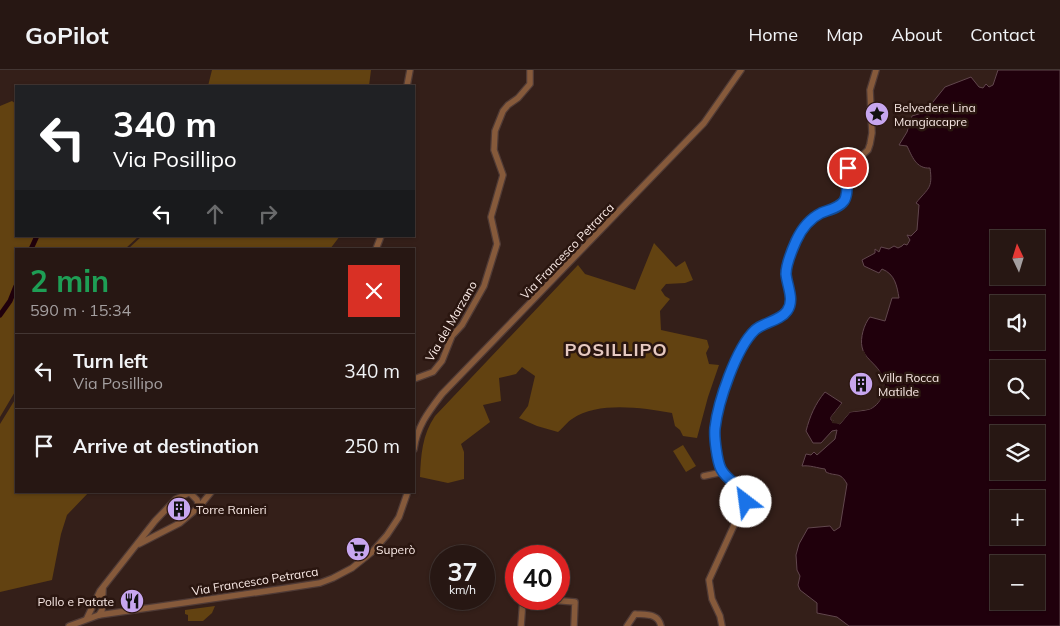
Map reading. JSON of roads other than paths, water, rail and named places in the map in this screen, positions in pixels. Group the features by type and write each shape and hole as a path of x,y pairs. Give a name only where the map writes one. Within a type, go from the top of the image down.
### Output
{"street":[{"path":"407,85 410,70"},
{"name":"Via del Marzano","path":"415,379 433,372 442,361 452,336 462,326 484,286 497,244 492,217 503,175 494,150 495,131 508,105 518,98 530,84 530,70"},
{"name":"Via Francesco Petrarca","path":"415,444 418,429 425,415 442,394 704,123 741,70"},
{"path":"722,626 720,616 712,599 709,580 746,499 744,491 723,472 719,461 714,431 729,374 734,362 754,331 784,314 788,309 791,298 787,268 801,232 813,218 836,207 845,200 848,168 868,150 871,140 870,96 871,84 876,70"},
{"path":"704,476 723,472"},
{"path":"104,585 101,612 98,615 93,614 96,596 104,585 137,545 153,523 176,499 189,493"},
{"path":"192,493 199,507"},
{"path":"137,545 180,523 199,507 210,493"},
{"name":"Via Francesco Petrarca","path":"69,626 98,615 320,583 333,578 352,568 372,552 387,535 399,517 407,493"},
{"path":"153,523 154,529 165,531"},
{"path":"570,602 575,602 574,626"},
{"path":"85,619 93,608 98,605 101,608"},
{"name":"Via Francesco Petrarca","path":"101,608 122,611"},
{"path":"521,626 522,610"},
{"path":"627,626 634,614 655,616 660,620 661,626"}],"waterway":[{"path":"31,248 37,237"},
{"path":"0,315 10,301 15,288"}],"place":[{"name":"Belvedere Lina Mangiacapre","path":"877,114"},
{"name":"Villa Rocca Matilde","path":"861,384"},
{"name":"Torre Ranieri","path":"179,509"},
{"name":"Superò","path":"358,549"},
{"name":"Pollo e Patate","path":"132,601"}],"district":[{"name":"POSILLIPO","path":"616,349"}]}
